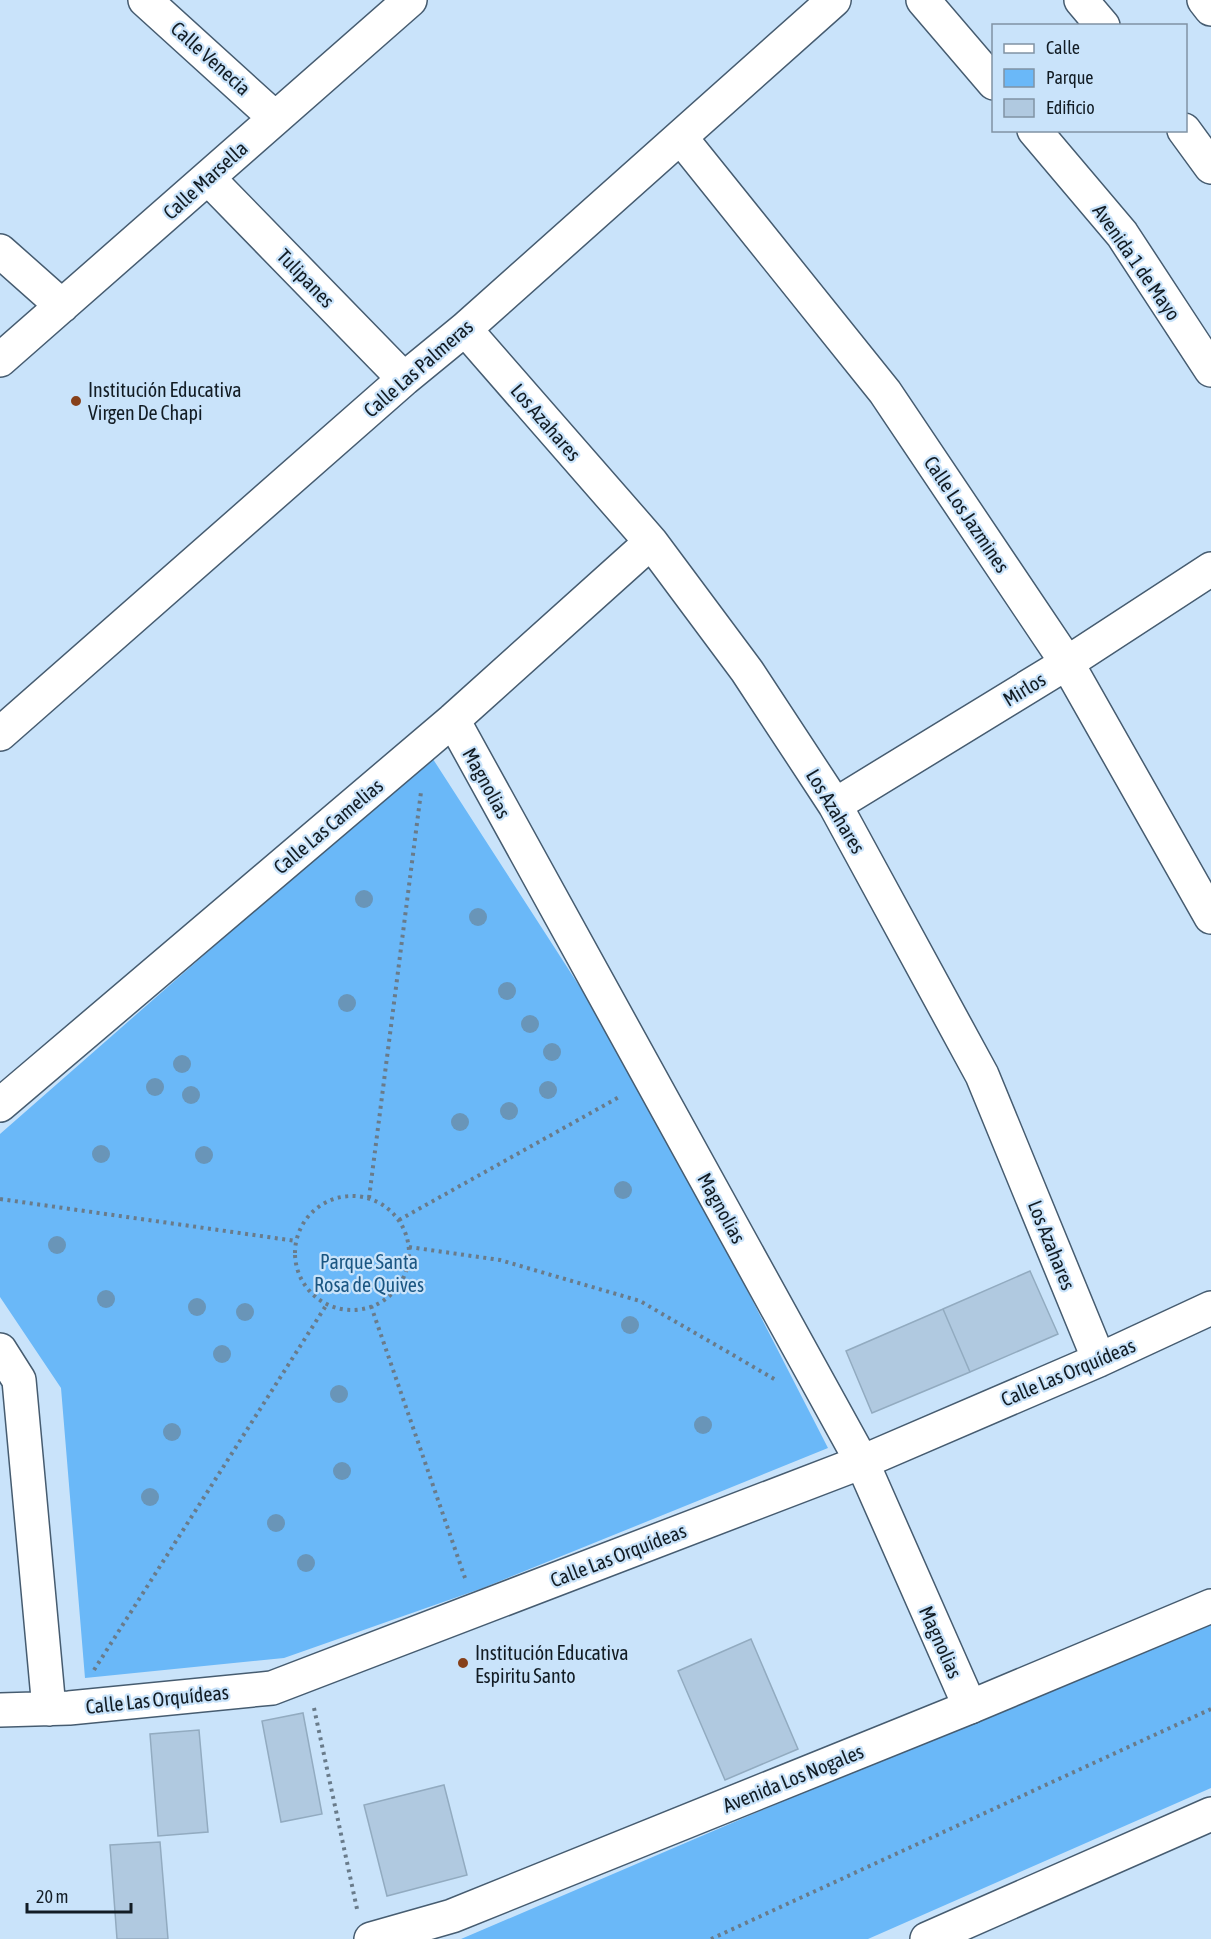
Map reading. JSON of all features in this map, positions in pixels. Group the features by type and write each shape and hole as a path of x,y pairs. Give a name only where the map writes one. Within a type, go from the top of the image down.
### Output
{"main road":[{"name":"Calle Venecia","path":"146,0 275,118"},
{"name":"Calle Marsella","path":"0,360 410,0"},
{"name":"Calle Las Palmeras","path":"0,734 404,379 465,329 834,0"},
{"path":"923,0 992,82"},
{"path":"1081,0 1101,24"},
{"path":"1204,0 1211,9"},
{"name":"Avenida 1 de Mayo","path":"1036,132 1122,234 1211,370"},
{"path":"1185,132 1211,167"},
{"name":"Calle Los Jazmines","path":"681,138 885,392 1067,663 1211,917"},
{"name":"Tulipanes","path":"208,178 404,379"},
{"path":"0,251 62,306"},
{"name":"Los Azahares","path":"465,329 651,542 747,671 835,805 982,1075 1099,1360"},
{"name":"Calle Las Camelias","path":"0,1105 441,730 651,542"},
{"name":"Mirlos","path":"835,805 1067,663 1211,569"},
{"name":"Magnolias","path":"441,730 651,1080 862,1462 970,1707"},
{"name":"Calle Las Orquídeas","path":"0,1710 59,1708 272,1688 862,1462 1099,1360 1211,1308"},
{"path":"0,1350 19,1380 59,1708"},
{"name":"Avenida Los Nogales","path":"365,1928 452,1916 970,1707 1211,1606"},
{"path":"927,1939 1211,1814"}],"path":[{"path":"369,1198 441,730"},
{"path":"399,1220 651,1080"},
{"path":"350,1196 369,1198 386,1207 399,1220 408,1237 410,1256 406,1274 396,1290 382,1302 346,1310 327,1304 312,1294 301,1278 295,1260 296,1241 303,1223 315,1209 332,1200 350,1196"},
{"path":"0,1199 296,1241"},
{"path":"409,1247 500,1260 640,1301 778,1381"},
{"path":"59,1708 327,1304"},
{"path":"370,1306 468,1587"},
{"path":"306,1675 365,1928"},
{"path":"711,1939 1211,1709"}],"green space":[{"name":"Parque Santa Rosa de Quives","path":"431,756 638,1077 828,1448 483,1588 284,1658 85,1678 61,1388 0,1297 0,1134"},
{"path":"1211,1618 1211,1788 868,1939 461,1939"}],"building":[{"path":"1030,1271 1058,1334 970,1372 943,1309"},
{"path":"943,1309 970,1372 872,1413 846,1351"},
{"path":"751,1639 798,1749 725,1780 678,1671"},
{"path":"303,1713 322,1814 281,1822 262,1721"},
{"path":"199,1730 208,1832 158,1836 150,1734"},
{"path":"444,1785 467,1875 387,1896 364,1805"},
{"path":"160,1842 168,1939 117,1939 110,1845"}],"place":[{"name":"Institución Educativa Virgen De Chapi","path":"76,401"},
{"name":"Institución Educativa Espiritu Santo","path":"463,1663"}]}
